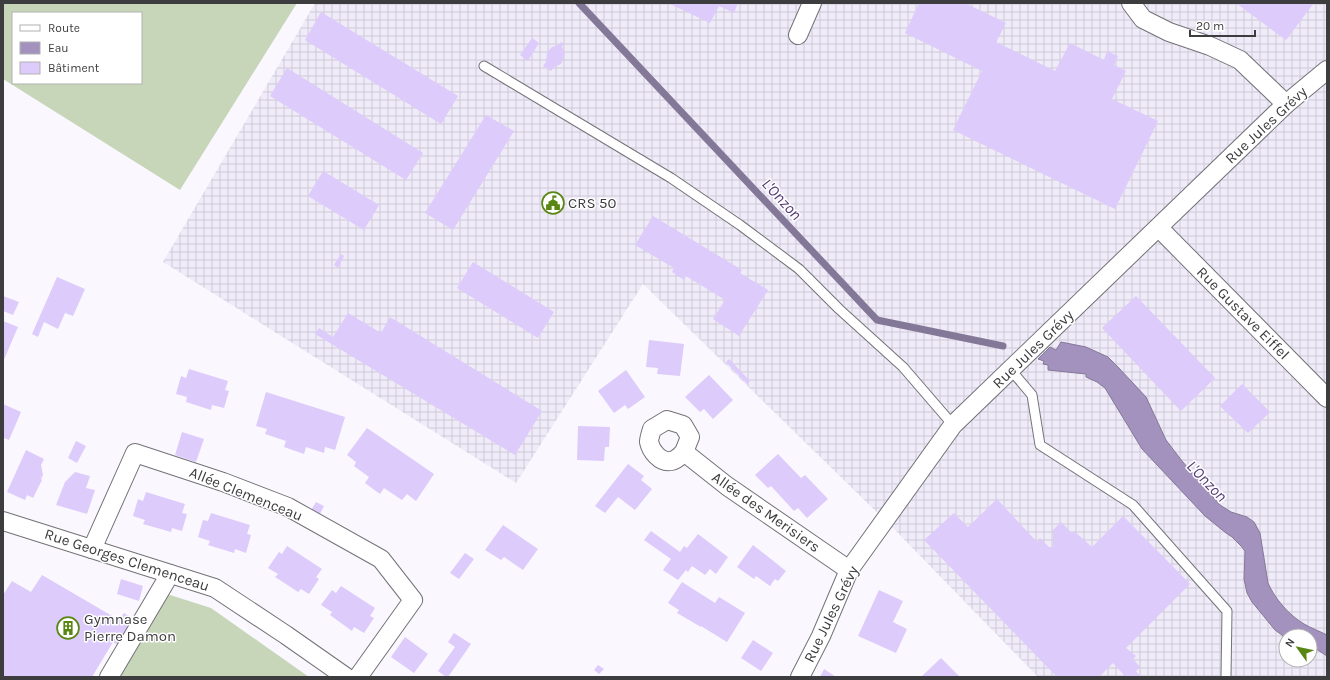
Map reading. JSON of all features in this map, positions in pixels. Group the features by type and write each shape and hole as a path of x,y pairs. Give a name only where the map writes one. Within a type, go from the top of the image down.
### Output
{"street":[{"path":"798,35 812,3"},
{"path":"1131,3 1143,19 1169,32 1210,46 1240,60 1286,104"},
{"name":"Rue Jules Grévy","path":"800,677 821,636 849,570 953,425 1286,104 1327,70"},
{"name":"Rue Gustave Eiffel","path":"1159,228 1327,398"},
{"name":"Allée Clemenceau","path":"92,549 134,452 223,482 288,507 380,559 413,600 358,677"},
{"name":"Allée des Merisiers","path":"684,452 727,486 849,570"},
{"name":"Rue Georges Clemenceau","path":"3,521 215,588 346,677"},
{"path":"109,677 170,574"}],"lane":[{"path":"484,66 671,178 800,268 839,309 903,367 953,425"},
{"path":"1011,370 1032,395 1040,445 1134,505 1227,611 1226,677"}],"shaded area":[{"path":"315,3 1327,3 1327,677 1038,677 896,531 643,284 516,483 163,262"}],"green space":[{"path":"3,3 297,3 180,190 3,79"},
{"path":"167,594 211,608 309,677 119,677"}],"water":[{"path":"1061,342 1086,347 1108,357 1146,397 1166,440 1220,505 1231,512 1247,517 1254,522 1260,533 1268,583 1271,589 1279,601 1293,616 1312,628 1278,628 1278,632 1275,630 1252,602 1247,593 1244,579 1245,551 1232,537 1205,516 1142,449 1105,388 1086,377 1086,374 1048,370 1048,365 1043,364 1044,361 1038,359 1050,347 1056,350"},
{"path":"1318,631 1327,635 1327,656 1318,650"}],"building":[{"path":"668,3 738,3 734,13 719,6 710,23"},
{"path":"919,3 965,3 1006,23 996,42 1055,71 1070,43 1104,60 1107,51 1118,56 1114,65 1126,71 1112,99 1158,121 1115,209 953,130 982,71 905,33"},
{"path":"1236,3 1314,3 1286,40"},
{"path":"321,12 458,96 441,124 305,40"},
{"path":"532,38 539,43 528,61 520,55"},
{"path":"561,42 564,44 562,47 565,54 564,57 561,64 554,67 551,71 543,66 546,62 547,52"},
{"path":"287,68 423,153 406,180 270,96"},
{"path":"486,115 514,131 453,230 425,213"},
{"path":"323,171 379,205 364,230 308,196"},
{"path":"653,216 742,270 740,273 768,290 739,336 713,319 725,300 686,276 684,280 672,272 674,268 635,245"},
{"path":"341,254 344,256 338,268 334,265"},
{"path":"473,262 554,312 538,338 457,288"},
{"path":"57,277 85,289 73,316 65,313 58,329 44,322 38,337 32,334"},
{"path":"3,296 19,302 13,315 3,311"},
{"path":"1136,296 1215,378 1181,411 1102,328"},
{"path":"348,313 381,333 390,317 542,411 515,455 315,334 319,328 333,337"},
{"path":"3,321 18,327 3,362"},
{"path":"649,340 684,344 680,376 657,374 658,368 646,367"},
{"path":"729,359 750,381 747,384 726,362"},
{"path":"189,369 228,381 225,390 229,391 224,408 212,405 211,410 186,402 187,397 176,394 181,376 186,378"},
{"path":"626,370 645,397 628,409 625,405 614,413 598,391"},
{"path":"709,375 733,400 713,419 704,409 700,412 685,397"},
{"path":"1242,384 1270,412 1248,433 1220,406"},
{"path":"266,392 345,417 335,450 325,447 324,453 306,447 304,454 284,447 286,441 265,434 267,429 256,426"},
{"path":"3,404 21,412 9,440 4,438 3,441"},
{"path":"578,426 610,427 609,447 605,447 604,461 577,460"},
{"path":"367,428 434,474 416,501 407,494 402,500 384,488 380,494 365,483 369,477 354,466 356,462 347,455"},
{"path":"182,432 204,439 196,462 175,455"},
{"path":"76,441 86,446 77,463 68,458"},
{"path":"26,450 44,459 41,465 43,475 42,480 33,498 27,495 25,500 7,492"},
{"path":"778,454 801,478 805,475 828,499 807,518 798,508 794,511 771,486 768,488 755,475"},
{"path":"628,464 644,476 641,480 652,489 635,510 618,497 605,513 595,506"},
{"path":"75,472 90,476 86,488 95,490 87,514 56,505 65,482"},
{"path":"146,492 185,504 182,513 187,514 182,531 172,528 171,532 143,524 145,520 133,516 138,499 143,501"},
{"path":"997,499 1037,542 1040,538 1049,547 1053,547 1053,530 1061,522 1072,533 1074,531 1092,547 1123,516 1190,584 1126,648 1136,656 1133,659 1140,667 1136,671 1141,677 1123,677 1124,675 1113,663 1100,676 1101,677 1057,677 924,540 954,513 968,527"},
{"path":"316,502 324,506 319,516 310,512"},
{"path":"211,513 250,525 247,534 251,535 246,553 235,549 234,553 208,545 210,541 198,537 203,520 208,521"},
{"path":"503,525 538,549 523,570 504,557 501,560 485,550"},
{"path":"651,531 680,552 684,546 687,548 698,534 728,557 716,574 710,569 705,575 692,566 688,572 686,570 678,580 663,570 671,559 644,540"},
{"path":"753,545 786,571 778,581 775,579 770,586 756,576 754,579 737,567"},
{"path":"287,546 322,569 316,577 319,579 309,594 301,589 298,592 275,577 278,574 268,568 279,552 282,554"},
{"path":"465,553 474,559 459,579 450,573"},
{"name":"Gymnase Pierre Damon","path":"42,575 119,620 124,613 137,621 121,647 113,642 92,677 3,677 3,595 12,581 31,592"},
{"path":"121,579 143,586 139,601 117,594"},
{"path":"682,582 715,603 719,597 745,613 727,642 677,613 679,610 668,603"},
{"path":"341,586 375,608 370,616 374,618 364,633 354,627 352,631 330,615 332,612 321,605 332,590 336,593"},
{"path":"879,590 903,601 893,622 907,629 896,653 858,636"},
{"path":"454,633 471,644 448,677 446,677 438,671 455,647 448,642"},
{"path":"405,637 428,654 414,673 391,657"},
{"path":"753,640 773,653 761,671 741,658"},
{"path":"941,658 960,677 921,677"},
{"path":"598,665 604,669 599,674 594,670"},
{"path":"824,669 836,677 820,677"}],"waterway":[{"name":"L'Onzon","path":"579,3 877,320 1003,346"}],"place":[{"name":"CRS 50","path":"553,203"},
{"name":"Gymnase Pierre Damon","path":"68,628"}]}
